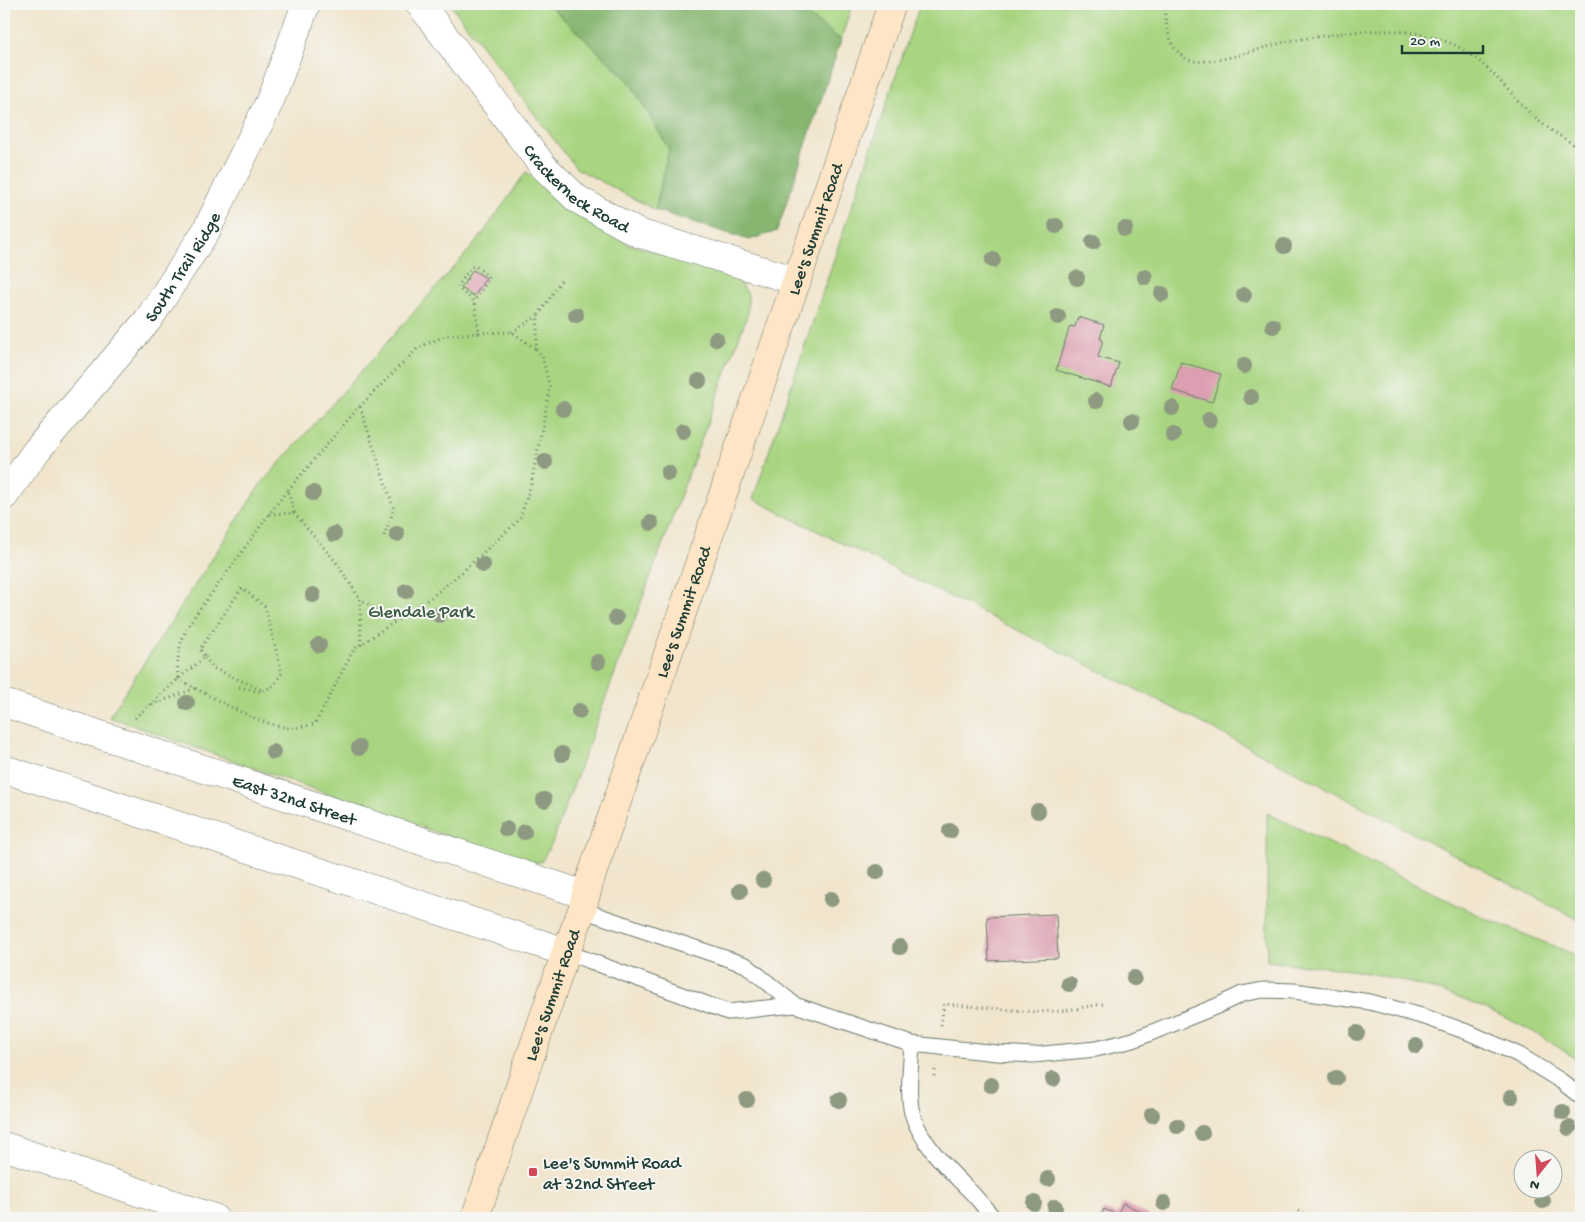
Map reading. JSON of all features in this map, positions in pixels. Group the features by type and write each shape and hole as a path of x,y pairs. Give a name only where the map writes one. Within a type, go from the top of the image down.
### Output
{"main road":[{"name":"Lee's Summit Road","path":"475,1218 892,4"}],"street":[{"name":"South Trail Ridge","path":"4,496 37,450 148,320 206,231 270,101 306,4"},
{"name":"Crackerneck Road","path":"420,4 543,166 577,199 638,233 797,281"},
{"name":"East 32nd Street","path":"4,703 119,741 584,903"},
{"path":"4,768 566,952"},
{"path":"4,1146 214,1218"}],"lane":[{"path":"584,903 746,965 795,1005 912,1044 1033,1055 1096,1049 1133,1040 1242,994 1263,990 1294,991 1370,1002 1470,1032 1519,1055 1561,1081 1581,1097"},
{"path":"566,952 728,1012 795,1005"},
{"path":"912,1044 910,1092 912,1113 920,1131 953,1175 994,1218"}],"path":[{"path":"1164,4 1166,27 1171,42 1186,59 1198,62 1217,60 1284,42 1331,34 1379,31 1398,32 1416,33 1443,40 1464,50 1481,62 1534,117 1581,149"},
{"path":"474,300 459,289 458,286 471,267 475,266 488,276 488,280 474,300 479,333"},
{"path":"178,679 177,656 183,637 200,607 288,490 360,407 418,348 447,335 512,332 538,316 562,279"},
{"path":"536,349 538,316"},
{"path":"178,679 274,725 294,728 315,724 354,649 429,599 461,573 520,519 531,484 550,388 542,356 536,349 512,332"},
{"path":"360,407 394,509 384,536"},
{"path":"288,490 294,513 336,562 360,599 395,621"},
{"path":"269,514 294,513"},
{"path":"239,687 264,691 274,685 282,673 265,607 242,588 200,649 213,668 264,691"},
{"path":"360,599 361,645"},
{"path":"119,741 129,724 204,657"},
{"path":"149,706 196,688"},
{"path":"934,1076 944,1004 1035,1012 1062,1011 1104,1004"},
{"path":"1299,1211 1314,1218"}],"green space":[{"path":"450,4 548,4 629,81 669,149 655,210 576,168"},
{"path":"548,4 793,4 841,40 777,231 749,240 655,210 669,149 629,81"},
{"path":"793,4 852,4 841,40"},
{"path":"920,4 1581,4 1581,921 1154,698 753,499"},
{"name":"Glendale Park","path":"526,172 629,244 736,278 748,294 748,313 552,843 541,862 524,863 109,717 260,485 479,239"},
{"path":"1267,813 1489,920 1581,957 1581,1063 1534,1032 1482,1007 1456,997 1401,980 1373,974 1267,961"}],"building":[{"path":"473,270 486,278 474,296 461,288"},
{"path":"1078,317 1104,325 1100,339 1103,340 1098,357 1119,363 1111,387 1056,370 1070,326 1075,327"},
{"path":"1181,362 1221,374 1212,402 1172,390"},
{"path":"1056,914 1058,958 989,961 987,917"},
{"path":"1123,1203 1149,1216 1148,1218 1100,1218 1104,1209 1117,1215"}],"place":[{"name":"Lee's Summit Road at 32nd Street","path":"533,1172"}]}
